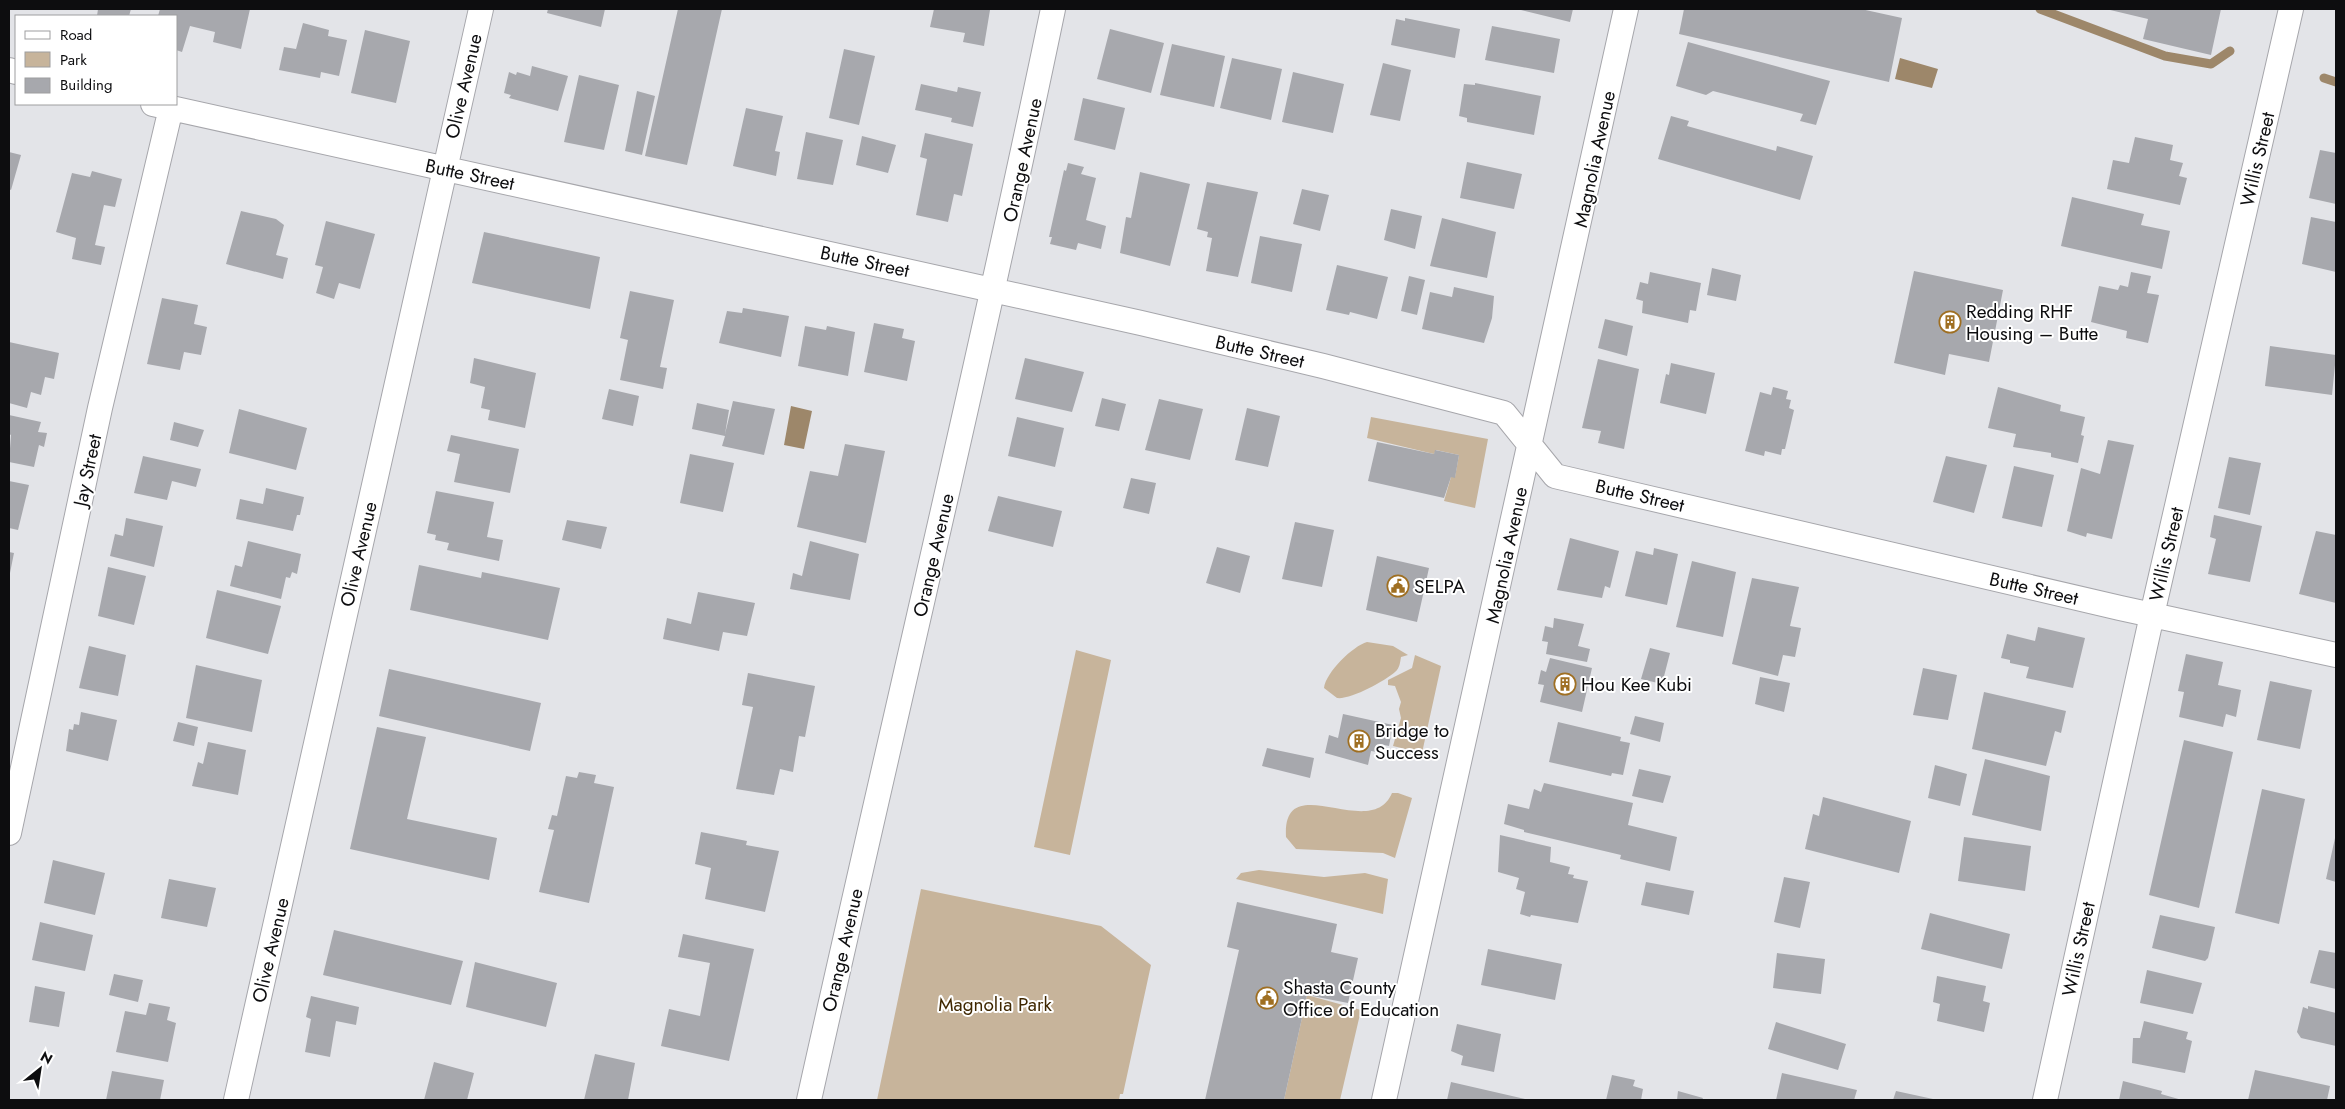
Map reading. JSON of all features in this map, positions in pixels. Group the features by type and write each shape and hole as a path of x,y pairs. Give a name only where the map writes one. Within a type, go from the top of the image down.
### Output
{"street":[{"name":"Olive Avenue","path":"236,1100 481,9"},
{"name":"Orange Avenue","path":"809,1100 870,825 994,290 1054,9"},
{"name":"Magnolia Avenue","path":"1384,1100 1626,9"},
{"name":"Willis Street","path":"2045,1100 2152,615 2291,9"},
{"name":"Butte Street","path":"162,106 994,290 1323,366 1504,413 1555,476 2152,615 2336,655"},
{"name":"Jay Street","path":"9,833 100,408 162,106"}],"green space":[{"path":"1371,417 1488,439 1475,508 1444,501 1451,477 1455,477 1459,455 1436,450 1434,454 1367,438"},
{"path":"1367,642 1393,646 1408,655 1401,657 1397,670 1384,680 1358,693 1337,698 1324,688 1326,682 1335,667 1348,654 1361,644"},
{"path":"1076,650 1111,660 1070,855 1034,847"},
{"path":"1415,655 1441,666 1422,753 1393,746 1401,718 1399,709 1401,702 1395,686 1388,685 1388,680 1412,668"},
{"path":"1392,793 1412,798 1395,858 1383,853 1296,849 1286,837 1289,817 1298,807 1312,805 1366,811 1381,806"},
{"path":"1259,870 1324,877 1365,873 1388,879 1383,914 1236,879 1241,873"},
{"name":"Magnolia Park","path":"921,889 1101,926 1151,965 1123,1094 1120,1094 1119,1100 877,1100"},
{"path":"1307,995 1361,1010 1340,1100 1284,1100"}],"shaded area":[{"path":"1900,58 1938,69 1932,88 1895,79"},
{"path":"791,406 812,411 804,449 784,445"}],"building":[{"path":"98,9 131,9 129,15 97,15"},
{"path":"160,9 250,9 241,49 213,42 215,32 190,26 182,52 178,51 178,15 158,15"},
{"path":"548,9 605,9 601,27 547,13"},
{"path":"678,9 722,9 687,165 645,156"},
{"path":"934,9 990,10 984,46 963,42 965,33 930,27"},
{"path":"1517,9 1573,9 1570,22"},
{"path":"1684,9 1861,9 1902,18 1889,82 1679,34"},
{"path":"2106,9 2221,9 2211,55 2143,39 2148,19"},
{"path":"1405,18 1460,29 1455,58 1391,45 1396,19 1405,21"},
{"path":"303,23 329,30 328,36 347,40 339,76 321,72 320,78 279,70 284,47 296,49"},
{"path":"1492,26 1560,39 1554,73 1485,60"},
{"path":"1110,29 1164,43 1151,93 1097,79"},
{"path":"365,30 410,41 396,103 351,93"},
{"path":"1688,42 1830,81 1816,125 1800,121 1803,114 1713,91 1706,95 1676,86"},
{"path":"1172,44 1225,56 1214,107 1160,95"},
{"path":"844,49 875,56 859,125 829,118"},
{"path":"1232,58 1282,69 1271,120 1220,108"},
{"path":"1383,63 1411,70 1400,121 1370,115"},
{"path":"532,66 568,76 558,111 509,98 511,95 504,93 509,72 516,75 517,72 530,76"},
{"path":"1293,72 1344,84 1333,133 1282,122"},
{"path":"579,75 619,85 604,150 564,142"},
{"path":"1475,83 1541,96 1534,135 1467,122 1467,118 1459,116 1464,84 1475,85"},
{"path":"921,84 957,92 958,87 981,92 973,127 951,122 952,118 915,110"},
{"path":"637,91 655,96 642,155 625,151"},
{"path":"1083,98 1125,108 1115,150 1074,140"},
{"path":"746,108 783,116 775,151 780,152 776,176 733,166"},
{"path":"1671,116 1689,121 1687,126 1776,151 1777,146 1813,156 1800,200 1658,159"},
{"path":"806,132 843,140 833,185 797,179"},
{"path":"925,133 973,144 962,196 954,194 948,222 916,215 927,159 920,157"},
{"path":"862,136 896,145 888,173 856,165"},
{"path":"2135,137 2173,145 2170,160 2183,163 2179,176 2187,178 2180,205 2107,189 2113,160 2129,163"},
{"path":"2320,150 2336,153 2336,204 2309,198"},
{"path":"9,152 21,155 11,190 9,189"},
{"path":"1467,162 1522,174 1514,209 1460,198"},
{"path":"1068,163 1084,167 1081,174 1096,178 1086,220 1106,226 1101,249 1078,243 1076,250 1050,244 1052,237 1049,237 1064,170 1066,171"},
{"path":"92,171 122,179 115,207 104,205 95,245 105,247 101,265 72,259 76,238 56,232 72,173 90,177"},
{"path":"1140,172 1190,184 1170,266 1120,253 1126,217 1131,218"},
{"path":"1207,182 1258,192 1238,277 1206,271 1212,238 1207,237 1208,232 1197,229"},
{"path":"1302,189 1329,195 1320,231 1293,224"},
{"path":"2072,197 2144,214 2141,225 2170,231 2162,269 2061,246"},
{"path":"1391,209 1422,216 1415,249 1384,240"},
{"path":"241,211 276,219 284,225 276,255 288,258 283,279 226,264"},
{"path":"2311,217 2336,222 2336,272 2302,264"},
{"path":"1442,218 1496,232 1487,278 1430,266"},
{"path":"326,221 375,234 360,289 339,283 334,299 316,293 323,267 315,265"},
{"path":"484,232 600,257 590,309 472,283"},
{"path":"1260,236 1302,244 1292,292 1251,283"},
{"path":"1337,265 1388,277 1377,319 1350,312 1349,315 1326,310"},
{"path":"1712,268 1741,275 1736,301 1707,295"},
{"name":"Redding RHF Housing – Butte","path":"1914,271 2003,290 1989,362 1949,354 1945,375 1894,363"},
{"path":"1650,272 1701,283 1696,311 1690,310 1688,323 1642,313 1643,301 1636,299 1640,282 1648,284"},
{"path":"2131,272 2151,276 2147,293 2159,295 2148,343 2126,338 2127,331 2091,322 2099,286 2118,290 2120,285 2128,287"},
{"path":"1409,276 1425,280 1417,315 1401,311"},
{"path":"1454,287 1494,296 1492,318 1484,343 1422,329 1430,292 1452,297"},
{"path":"630,291 674,300 660,367 667,368 663,389 620,380 628,340 620,338"},
{"path":"162,298 198,305 194,324 207,327 201,355 184,352 180,370 147,364"},
{"path":"743,308 789,316 781,357 719,343 727,311 742,313"},
{"path":"1605,319 1633,326 1627,356 1598,348"},
{"path":"874,323 904,329 902,338 915,341 907,381 864,372"},
{"path":"805,326 826,330 827,326 855,332 848,376 798,366"},
{"path":"9,342 59,353 54,379 45,377 41,395 31,392 27,408 9,403"},
{"path":"2270,346 2336,355 2332,395 2265,386"},
{"path":"474,358 536,373 525,428 488,420 490,410 481,408 485,387 470,383"},
{"path":"1025,358 1084,372 1072,412 1015,399"},
{"path":"1598,359 1639,369 1624,449 1598,443 1601,431 1582,428"},
{"path":"1671,363 1715,373 1706,414 1660,403 1666,374 1669,375"},
{"path":"1773,387 1788,391 1786,399 1791,400 1789,408 1794,410 1785,449 1782,449 1781,455 1765,451 1764,456 1745,451 1760,392 1771,395"},
{"path":"1998,387 2061,405 2060,411 2085,417 2081,435 2084,436 2078,463 2051,457 2051,453 2013,447 2016,434 1988,428"},
{"path":"609,389 639,396 633,426 602,419"},
{"path":"1102,398 1126,404 1119,431 1095,426"},
{"path":"1159,399 1203,409 1190,460 1145,450"},
{"path":"733,401 775,409 764,455 722,446 725,436 692,429 697,403 729,410 725,434"},
{"path":"1247,408 1280,416 1268,467 1235,460"},
{"path":"239,409 307,428 296,470 229,453"},
{"path":"9,415 41,422 38,432 47,433 44,447 39,445 34,467 9,462 11,435 9,434"},
{"path":"1017,417 1064,428 1055,467 1008,456"},
{"path":"174,422 204,430 198,447 170,440"},
{"path":"451,435 519,449 510,493 454,482 460,454 447,451"},
{"path":"2108,440 2134,445 2112,539 2087,533 2086,537 2067,531 2081,468 2100,474"},
{"path":"1377,442 1434,454 1435,450 1459,455 1455,478 1451,477 1444,498 1368,481"},
{"path":"845,444 885,451 866,543 797,527 810,471 838,476"},
{"path":"690,454 734,463 723,512 680,503"},
{"path":"143,456 201,469 196,487 172,481 167,500 134,493"},
{"path":"1946,456 1987,465 1974,513 1933,502"},
{"path":"2229,457 2261,463 2250,515 2218,508"},
{"path":"2014,466 2054,475 2042,527 2002,518"},
{"path":"1131,478 1156,483 1149,514 1123,508"},
{"path":"9,481 29,485 18,530 9,528"},
{"path":"266,488 304,497 300,515 297,515 293,531 236,519 240,499 263,504"},
{"path":"436,491 494,502 487,537 503,540 499,561 447,550 449,543 435,540 436,535 427,533"},
{"path":"998,496 1062,511 1053,547 988,531"},
{"path":"2214,515 2262,526 2250,582 2208,574 2216,539 2210,537"},
{"path":"126,518 163,526 154,567 110,556 115,534 123,536"},
{"path":"567,520 607,527 601,549 562,540"},
{"path":"1295,522 1334,530 1322,587 1282,579"},
{"path":"2316,531 2336,535 2336,603 2299,594"},
{"path":"1570,538 1619,551 1610,588 1605,586 1602,598 1557,590"},
{"path":"248,541 301,554 297,574 292,572 290,578 286,577 281,599 230,586 235,565 242,567"},
{"path":"810,541 859,554 850,600 790,589 793,573 802,576"},
{"path":"1217,547 1250,556 1240,593 1206,583"},
{"path":"1654,548 1678,554 1667,605 1625,596 1636,551 1653,555"},
{"path":"9,552 14,553 10,573 9,573"},
{"name":"SELPA","path":"1377,556 1429,568 1417,622 1366,610"},
{"path":"1692,561 1736,572 1723,637 1676,627"},
{"path":"419,565 481,578 482,572 560,588 548,640 410,610"},
{"path":"108,567 146,576 134,625 98,616"},
{"path":"1752,578 1799,587 1790,626 1801,628 1795,657 1783,655 1778,676 1732,664"},
{"path":"217,590 281,606 268,654 206,638"},
{"path":"698,592 755,603 747,636 723,632 719,651 663,639 667,618 691,624"},
{"path":"1554,618 1584,624 1578,646 1590,649 1587,662 1546,654 1548,642 1542,641 1545,626 1553,628"},
{"path":"2038,627 2085,638 2073,688 2026,678 2029,667 2010,663 2010,660 2001,658 2007,634 2035,641"},
{"path":"89,646 126,655 118,696 79,688"},
{"path":"1650,648 1670,653 1662,684 1641,679"},
{"path":"2186,654 2223,662 2218,685 2241,690 2236,717 2226,714 2223,727 2179,717 2184,692 2178,691"},
{"name":"Hou Kee Kubi","path":"1550,658 1592,668 1582,712 1540,702 1544,685 1538,684 1541,670 1546,672"},
{"path":"196,665 262,680 252,732 186,718"},
{"path":"1923,668 1957,675 1948,720 1913,715"},
{"path":"389,669 541,703 530,751 379,716"},
{"path":"748,673 815,686 805,737 799,736 793,772 780,769 774,795 736,789 753,707 742,705"},
{"path":"1760,677 1790,683 1784,712 1755,704"},
{"path":"2270,681 2312,690 2300,749 2257,740"},
{"path":"1984,692 2066,711 2061,733 2055,731 2046,766 1972,749"},
{"path":"81,712 117,720 108,761 66,751 69,729 73,730 74,724 79,725"},
{"name":"Bridge to Success","path":"1343,714 1393,725 1389,746 1379,744 1377,752 1371,751 1368,765 1325,753 1329,735 1338,738"},
{"path":"1635,716 1664,723 1660,742 1630,734"},
{"path":"178,722 198,727 194,746 173,741"},
{"path":"1558,722 1621,737 1620,741 1630,743 1623,775 1612,773 1611,776 1549,762"},
{"path":"377,727 426,737 407,819 497,838 489,880 350,849"},
{"path":"2184,740 2233,752 2199,908 2149,895"},
{"path":"208,742 246,750 238,795 192,786 198,762 203,764"},
{"path":"1267,748 1314,758 1310,778 1262,766"},
{"path":"1985,759 2050,776 2041,831 1972,815"},
{"path":"1935,765 1967,774 1960,806 1928,798"},
{"path":"1639,769 1671,776 1663,803 1632,796"},
{"path":"579,772 596,775 594,783 614,787 589,903 539,892 554,830 548,829 552,815 557,816 566,776 577,778"},
{"path":"1544,783 1633,803 1628,825 1677,837 1670,871 1620,859 1621,855 1524,832 1524,830 1504,824 1508,804 1529,809 1534,789 1541,792"},
{"path":"2262,789 2305,799 2279,924 2235,913"},
{"path":"1823,797 1911,821 1899,873 1805,849 1813,814 1819,816"},
{"path":"701,832 747,841 746,845 779,851 765,912 705,899 711,868 695,864"},
{"path":"1500,835 1551,847 1550,862 1570,867 1568,874 1574,875 1573,878 1588,881 1578,923 1520,914 1525,892 1516,889 1519,878 1498,872"},
{"path":"1964,837 2031,846 2025,891 1958,881"},
{"path":"2336,838 2336,882 2326,879"},
{"path":"53,860 105,873 95,915 44,903"},
{"path":"1784,877 1810,882 1800,928 1774,922"},
{"path":"169,879 216,888 207,927 161,918"},
{"path":"1646,882 1694,891 1689,915 1641,905"},
{"name":"Shasta County Office of Education","path":"1237,902 1337,924 1331,952 1358,958 1348,1003 1307,995 1284,1100 1205,1100 1239,950 1227,947"},
{"path":"1930,913 2010,934 2002,969 1921,949"},
{"path":"2160,915 2215,927 2208,958 2205,961 2152,948"},
{"path":"40,922 93,935 85,971 32,960"},
{"path":"334,930 463,961 451,1005 323,975"},
{"path":"683,934 754,949 729,1061 661,1046 669,1009 700,1016 710,963 678,957"},
{"path":"1488,949 1562,964 1555,1000 1481,985"},
{"path":"2319,950 2336,953 2336,989 2310,983"},
{"path":"1777,953 1825,959 1821,994 1773,988"},
{"path":"475,962 557,983 546,1027 466,1007"},
{"path":"2147,970 2202,983 2193,1014 2140,1003"},
{"path":"114,974 143,980 138,1002 109,995"},
{"path":"1937,976 1986,986 1983,1001 1990,1003 1984,1032 1937,1021 1940,1004 1933,1002"},
{"path":"35,986 65,992 59,1027 29,1022"},
{"path":"311,996 359,1007 356,1025 336,1021 330,1057 305,1052 311,1019 306,1017"},
{"path":"149,1003 170,1007 167,1020 176,1023 168,1062 116,1052 125,1011 146,1015"},
{"path":"2308,1006 2336,1013 2336,1046 2301,1038 2297,1032 2303,1007 2308,1009"},
{"path":"2144,1021 2188,1032 2186,1039 2192,1041 2185,1073 2132,1063 2133,1038 2140,1038"},
{"path":"1776,1022 1846,1044 1838,1070 1768,1049"},
{"path":"1457,1024 1501,1034 1494,1072 1461,1065 1463,1056 1451,1051"},
{"path":"595,1054 635,1063 628,1100 584,1100"},
{"path":"434,1062 474,1073 467,1100 424,1100"},
{"path":"2255,1070 2330,1086 2327,1100 2248,1100"},
{"path":"112,1071 164,1080 160,1100 106,1100"},
{"path":"1782,1073 1857,1090 1854,1100 1776,1100"},
{"path":"1612,1075 1635,1080 1633,1086 1643,1089 1641,1100 1606,1100"},
{"path":"2123,1081 2162,1091 2161,1094 2182,1100 2119,1100"},
{"path":"1451,1082 1525,1099 1525,1100 1447,1100"},
{"path":"1678,1091 1703,1098 1702,1100 1677,1100"},
{"path":"1896,1091 1933,1099 1933,1100 1893,1100"}],"waterway":[{"path":"2040,9 2165,56 2211,64 2230,51"},
{"path":"2324,78 2336,82"}],"place":[{"name":"Redding RHF Housing – Butte","path":"1950,322"},
{"name":"SELPA","path":"1398,586"},
{"name":"Hou Kee Kubi","path":"1565,684"},
{"name":"Bridge to Success","path":"1359,741"},
{"name":"Shasta County Office of Education","path":"1267,998"}]}
